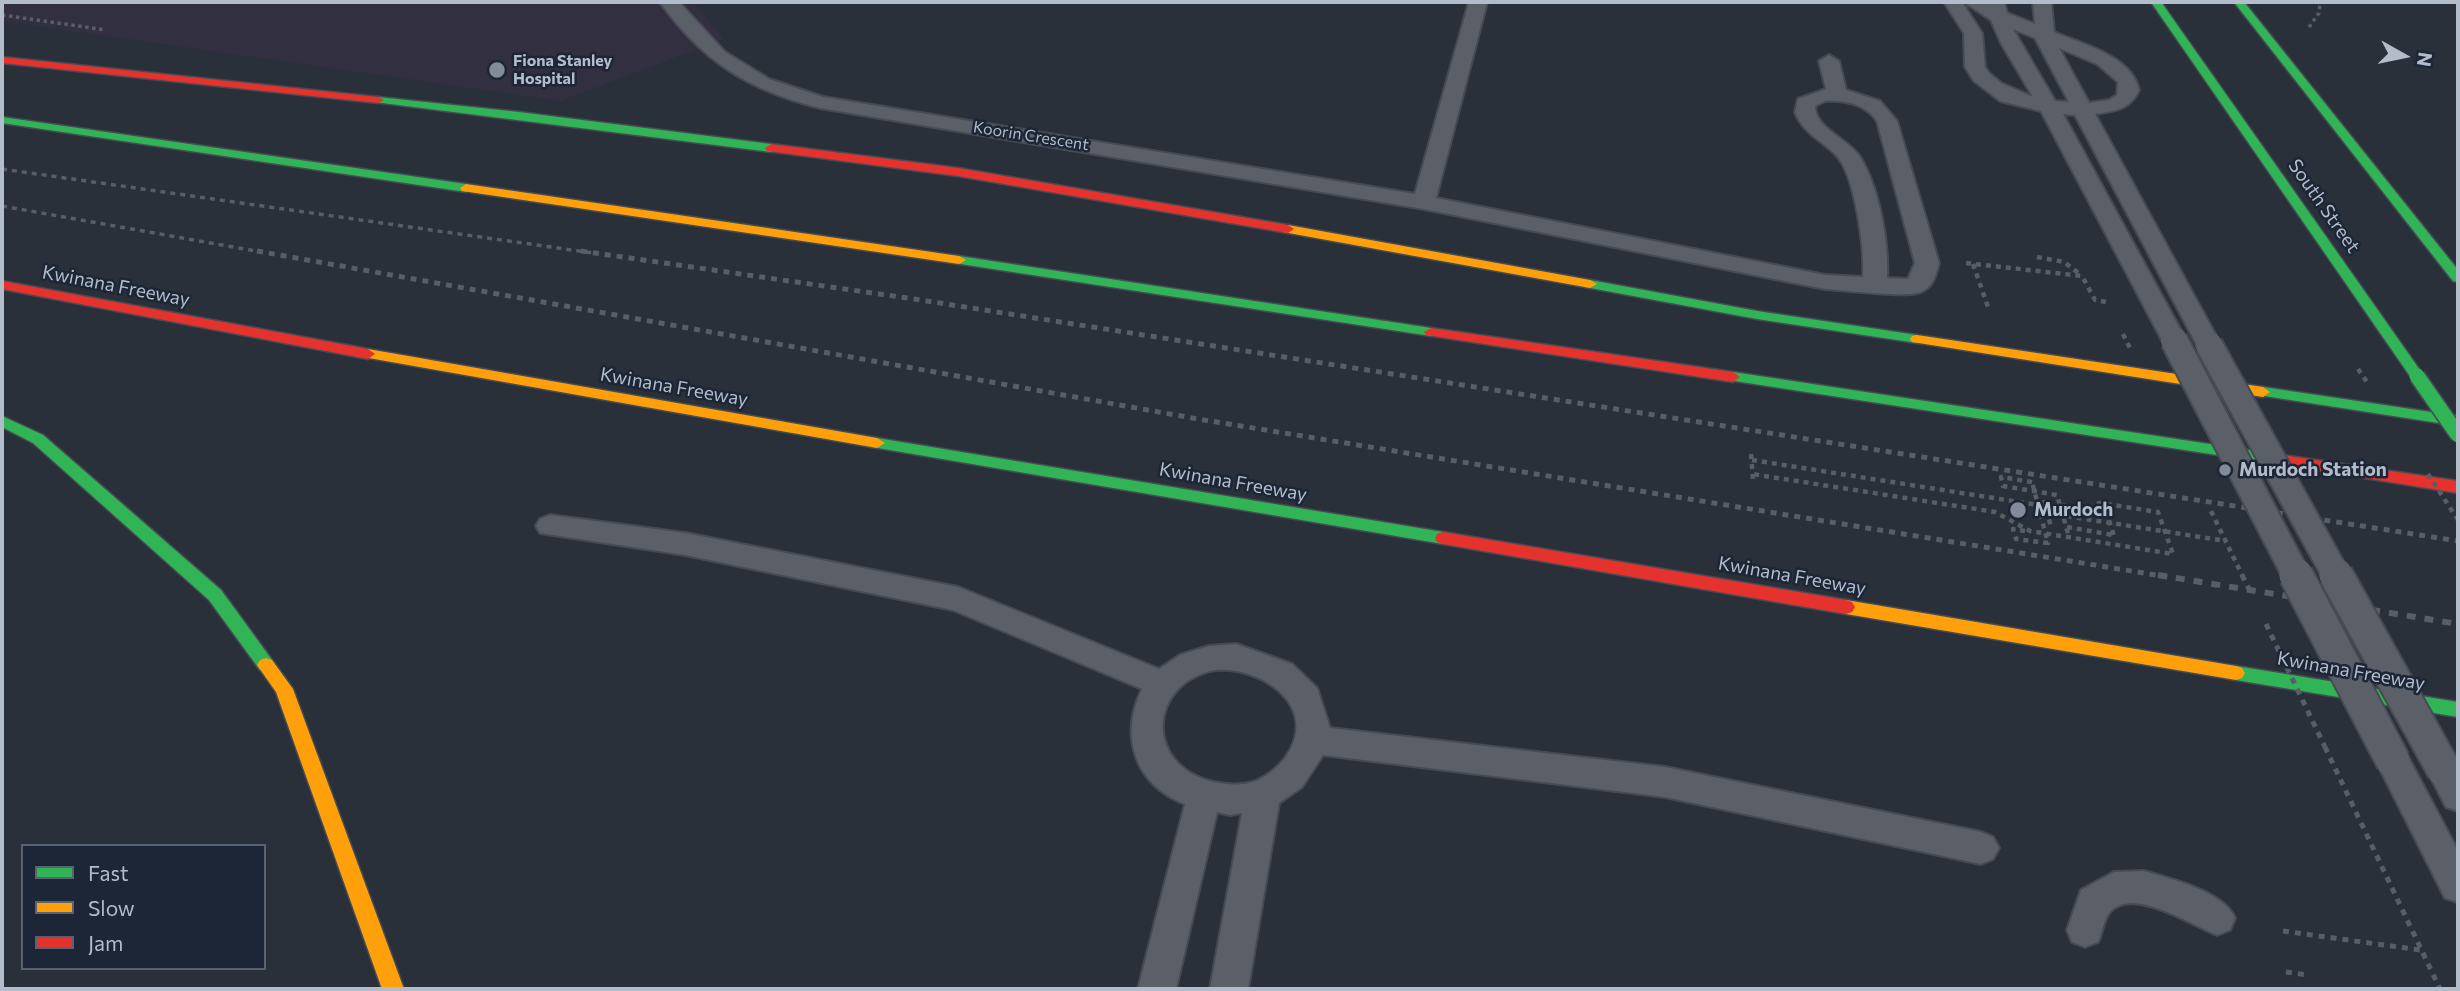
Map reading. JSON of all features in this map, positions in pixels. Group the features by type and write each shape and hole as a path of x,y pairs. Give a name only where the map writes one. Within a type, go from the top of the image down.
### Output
{"highway":[{"name":"South Street","path":"2156,2 2458,435"},
{"path":"2239,2 2458,278"},
{"path":"2264,34 2265,15 2269,9"},
{"path":"2,60 506,114 958,172 1188,210 1757,315 2458,421"},
{"path":"2,120 985,264 2458,487"},
{"name":"Kwinana Freeway","path":"2,285 517,382 2458,710"},
{"path":"2,421 38,439 215,595 284,690 393,989"}],"lane":[{"name":"Koorin Crescent","path":"669,2 718,57 762,83 820,102 1424,202 1825,282 1874,287 1914,287 1923,279 1927,263 1885,116 1863,102 1838,96"},
{"path":"1424,202 1478,2"},
{"path":"1953,2 1973,33 1975,66 1981,77 2074,153"},
{"path":"1973,2 1994,8 2045,38 2104,60"},
{"path":"1994,87 2012,96 2049,107 2080,110 2114,105 2125,99 2129,90 2127,80 2069,32 2041,2"},
{"path":"2041,2 2045,38 2080,110 2451,783"},
{"path":"1976,53 1994,8"},
{"path":"1994,8 2174,340 2458,886"},
{"path":"1976,53 1990,43 2009,39 2045,38"},
{"path":"1829,61 1838,96 1811,99 1805,103 1803,111 1805,118 1841,147 1852,162 1874,230 1877,257 1874,287"},
{"path":"2104,154 2103,128 2114,105"},
{"path":"550,526 685,544 958,599 1163,684"},
{"path":"1236,657 1262,662 1286,675 1304,693 1313,716 1313,740 1304,762 1287,782 1263,794 1234,800 1204,797 1179,786 1159,769 1148,748 1144,726 1150,703 1163,684 1183,669 1208,659 1236,657"},
{"path":"1313,740 1665,782 1981,848"},
{"path":"1229,989 1263,794"},
{"path":"1157,989 1204,797"},
{"path":"2085,930 2094,902 2114,889 2144,888 2178,898 2217,918"}],"path":[{"path":"2037,257 2064,262 2082,276 2095,300 2106,301"},
{"path":"1973,264 1993,320"},
{"path":"2015,268 2082,276"},
{"path":"2123,334 2133,354"},
{"path":"1751,457 1991,498 2038,505 2076,511 2100,503 2158,512 2173,554 2030,531 1995,512 1753,477 1751,457"},
{"path":"2061,505 2057,495 2044,493 2030,491 2003,486 2001,477 2032,482 2035,494 2038,505 2045,533 2048,543 2016,539 2013,529 2024,531 2036,532 2047,534 2070,537 2061,505"},
{"path":"2044,500 2051,527"},
{"path":"2061,505 2105,511 2114,536 2067,527"},
{"path":"2208,506 2254,600"},
{"path":"2047,513 2226,541"},
{"path":"2260,612 2440,989"},
{"path":"2283,931 2420,950"},
{"path":"2286,972 2308,975"}],"shaded area":[{"name":"Fiona Stanley Hospital","path":"2,2 693,2 724,39 561,101 2,21"}],"railway":[{"path":"2,169 593,253"},
{"path":"2,206 267,253"},
{"path":"257,251 1198,419 2168,577"},
{"path":"581,251 914,299 2458,541"},
{"path":"2158,575 2458,624"}],"traffic: fast":[{"path":"2156,2 2417,376"},
{"path":"2239,2 2458,278"},
{"path":"378,100 519,115 771,148"},
{"path":"2,120 466,188"},
{"path":"959,260 1431,332"},
{"path":"1590,284 1757,315 1917,339"},
{"path":"2417,376 2458,435"},
{"path":"1733,377 2289,461"},
{"path":"2263,392 2458,421"},
{"path":"2,421 38,439 215,595 266,665"},
{"path":"877,443 1443,538"},
{"path":"2236,673 2458,710"}],"traffic: slow":[{"path":"466,188 959,260"},
{"path":"1288,229 1590,284"},
{"path":"1917,339 2263,392"},
{"path":"368,354 877,443"},
{"path":"1846,607 2236,673"},
{"path":"266,665 284,689 393,989"}],"traffic: jam":[{"path":"2,60 378,100"},
{"path":"771,148 958,172 1288,229"},
{"path":"2,285 368,354"},
{"path":"1431,332 1733,377"},
{"path":"2289,461 2458,487"},
{"path":"1443,538 1846,607"}],"place":[{"name":"Fiona Stanley Hospital","path":"497,70"},
{"name":"Murdoch Station","path":"2225,470"},
{"name":"Murdoch","path":"2018,510"}]}
